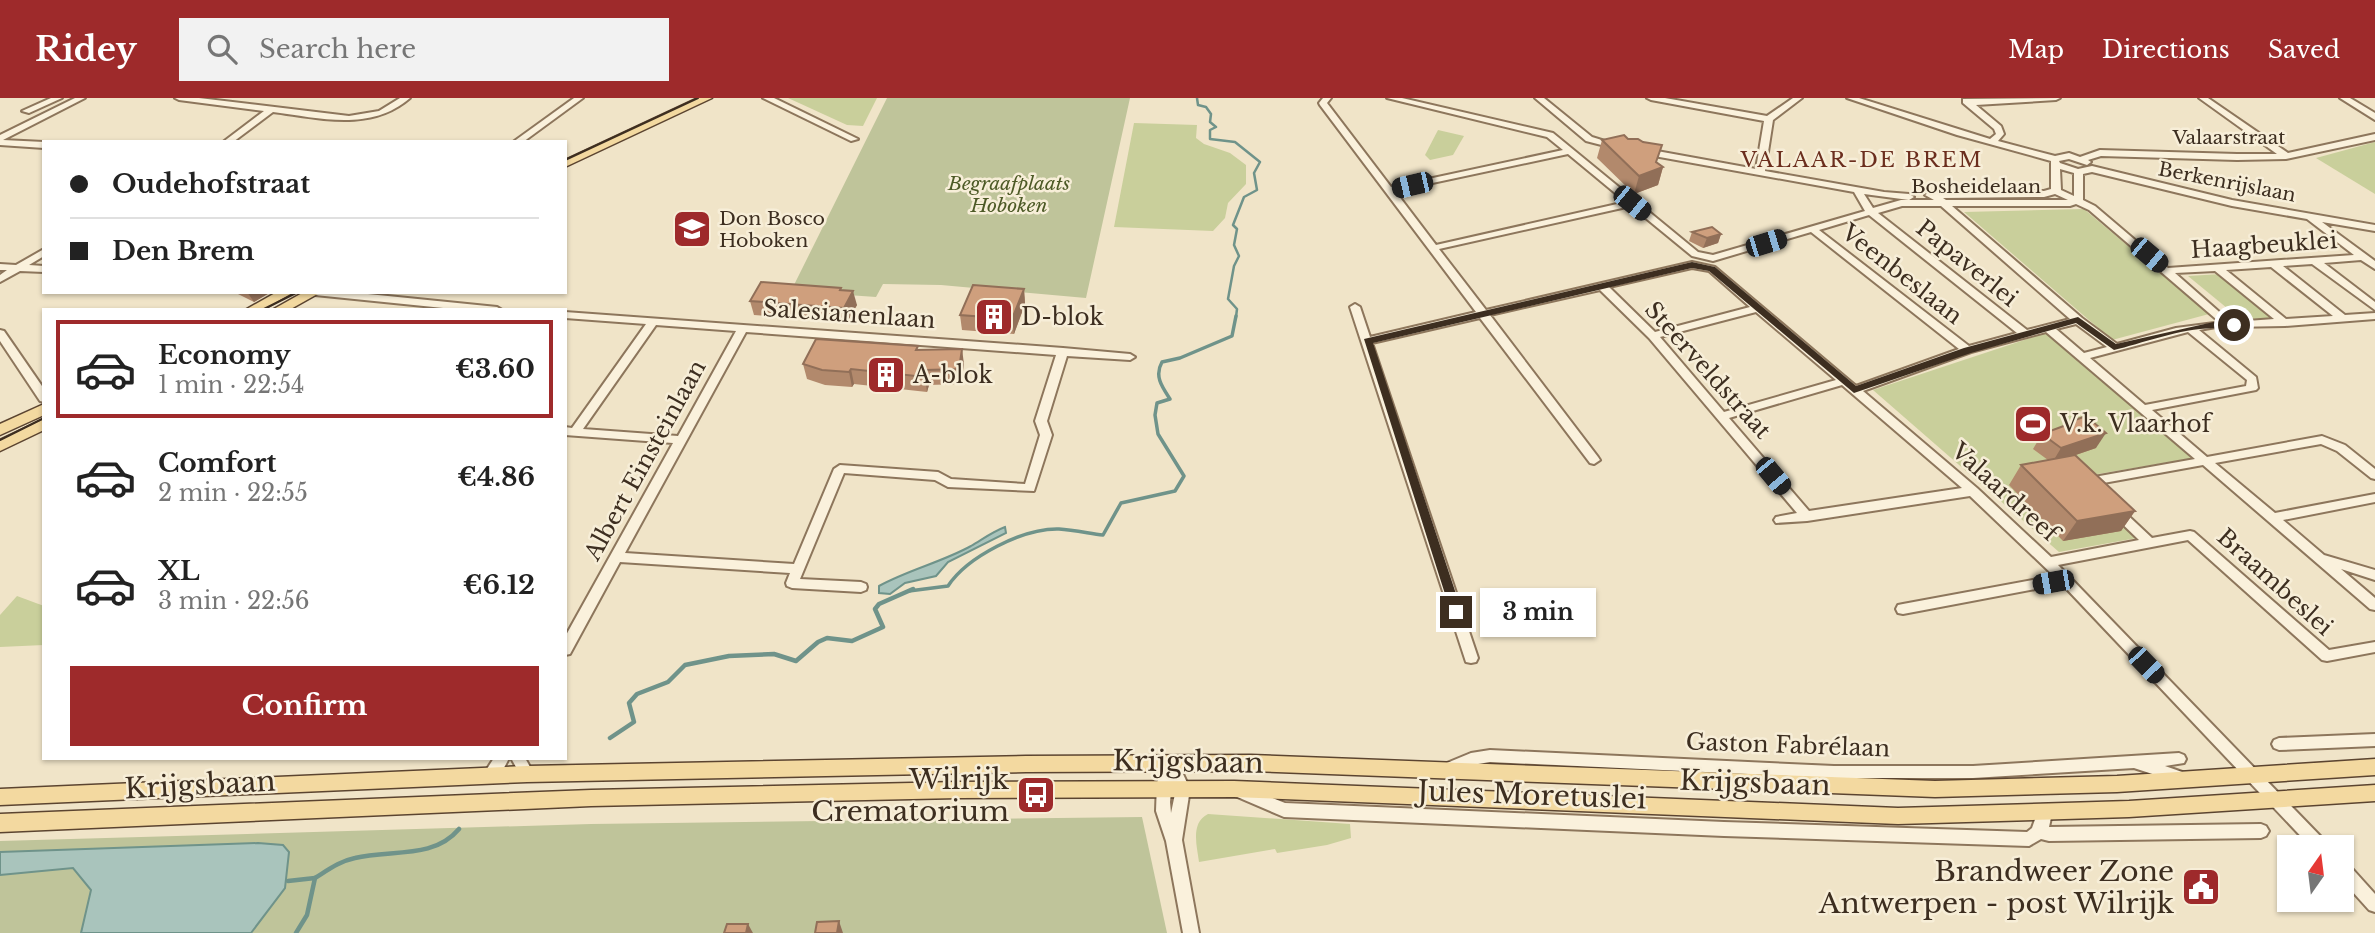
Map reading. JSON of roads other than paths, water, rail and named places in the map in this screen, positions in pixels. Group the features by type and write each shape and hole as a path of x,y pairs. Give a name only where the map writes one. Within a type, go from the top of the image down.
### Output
{"main road":[{"path":"567,152 683,98"},
{"path":"567,163 707,98"},
{"path":"255,308 284,294"},
{"path":"282,308 311,294"},
{"path":"0,430 42,410"},
{"path":"0,446 42,426"},
{"name":"Krijgsbaan","path":"0,797 490,775 522,766 1171,763 1872,788 2028,787 2375,767"},
{"name":"Krijgsbaan","path":"0,823 591,798 1161,789 1234,789 1884,815 2044,813 2375,793"}],"street":[{"path":"29,111 58,98"},
{"path":"0,140 81,98"},
{"path":"179,98 349,119 382,113 406,98"},
{"path":"519,140 579,98"},
{"path":"767,98 854,139"},
{"path":"1327,98 1323,103 1594,460"},
{"path":"1391,98 1550,135 1632,203 1693,260"},
{"path":"1539,98 1589,139 1624,148"},
{"path":"1651,98 1769,119"},
{"path":"1760,172 1769,119 1798,98"},
{"path":"1851,98 2056,162 2078,173 2092,169 2089,163 2081,159"},
{"path":"1966,101 2056,98"},
{"path":"2203,98 2286,156"},
{"path":"2344,98 2375,117"},
{"path":"1966,101 1998,128 2000,134 1992,142"},
{"path":"230,140 272,110"},
{"path":"29,111 49,114"},
{"name":"Valaarstraat","path":"2056,162 2064,156 2081,159 2100,153 2286,156 2375,137"},
{"path":"0,140 42,145"},
{"path":"1637,150 1905,200 1934,195 2044,194 2056,191 2092,208 2168,271 2227,327 2375,316"},
{"path":"1388,190 1569,151"},
{"path":"2056,162 2056,191"},
{"name":"Berkenrijslaan","path":"2092,169 2232,203 2375,226"},
{"path":"2078,173 2079,200"},
{"name":"Papaverlei","path":"1857,190 1870,211 2025,334"},
{"path":"1934,195 2078,320 2114,347"},
{"name":"Bosheidelaan","path":"1367,341 1602,287 1693,260 1713,263 1905,200 1944,204 2070,203 2079,200"},
{"path":"1433,248 1632,203"},
{"path":"2308,215 2375,266"},
{"name":"Veenbeslaan","path":"1812,229 1968,351"},
{"path":"0,279 42,253"},
{"name":"Haagbeuklei","path":"2168,271 2363,257"},
{"path":"2314,260 2375,307"},
{"name":"Valaardreef","path":"1713,263 1758,308 1973,491 2048,562 2310,835"},
{"path":"2273,263 2343,318"},
{"path":"0,267 42,269"},
{"path":"2217,267 2285,323"},
{"name":"Steerveldstraat","path":"1602,287 1653,336 1807,517"},
{"path":"333,294 463,308"},
{"path":"1355,307 1471,658"},
{"path":"1653,336 1758,308"},
{"name":"Salesianenlaan","path":"567,315 1130,357"},
{"path":"1854,390 1968,351 2078,320"},
{"path":"2084,356 2219,321"},
{"path":"570,431 652,323"},
{"name":"Albert Einsteinlaan","path":"567,646 743,328"},
{"path":"2049,328 2375,605"},
{"path":"2146,408 2252,388 2252,379 2191,329"},
{"path":"0,333 42,396"},
{"path":"860,587 792,583 840,469 938,476 948,483 1030,488 1046,435 1041,421 1063,351"},
{"path":"1723,416 1845,381"},
{"path":"570,431 681,440"},
{"path":"2099,495 2089,486 2094,481 2322,440 2341,448 2375,475"},
{"path":"1780,520 1973,491"},
{"path":"2273,518 2375,498"},
{"path":"2109,505 2149,542"},
{"name":"Braambeslei","path":"2149,542 2190,535 2327,656 2375,647"},
{"path":"2048,562 2149,542"},
{"path":"617,557 798,569"},
{"path":"2319,558 2375,575"},
{"path":"1903,609 2065,579"},
{"path":"2279,744 2375,740"},
{"name":"Gaston Fabrélaan","path":"1444,771 1471,759 1490,756 1834,772 1973,772 2179,759"},
{"path":"490,775 501,760"},
{"name":"Gaston Fabrélaan","path":"2134,762 2183,779"},
{"path":"1171,763 1161,789 1166,827 1174,840"},
{"path":"1171,763 1183,789 1174,840 1191,933"},
{"name":"Jules Moretuslei","path":"1234,789 1284,810 2029,839 2039,832 2261,831"},
{"path":"2039,832 2044,813"},
{"path":"2354,882 2375,905"}],"water":[{"path":"1005,527 1006,533 948,562 936,576 905,583 890,594 879,593 879,586 960,552"},
{"path":"258,843 283,845 289,852 285,888 251,933 81,933 91,890 73,868 0,875 0,852"}],"waterway":[{"path":"1197,98 1198,105 1206,107 1211,114 1210,122 1216,127 1210,130 1210,139 1235,142 1260,162 1254,173 1257,190 1244,197 1233,225 1237,229 1234,245 1239,256 1234,266 1228,299 1237,309 1236,317"},
{"path":"909,591 948,586 982,555 1029,533 1059,529 1103,535 1121,503 1175,491 1184,476 1158,434 1155,415 1157,403 1170,399 1160,381 1160,367 1162,362 1180,358 1232,336 1236,316"},
{"path":"610,738 634,722 629,703 637,694 668,682 685,665 729,656 774,654 796,661 818,642 827,638 852,641 883,627 875,609 879,604 913,589"},
{"path":"315,878 350,859 410,852 437,845 449,839 459,829"},
{"path":"288,881 315,878"},
{"path":"296,933 307,915 315,878"}],"tram line":[{"path":"567,159 698,98"},
{"path":"266,308 294,294"},
{"path":"0,440 42,419"}],"place":[{"name":"Don Bosco Hoboken","path":"692,229"},
{"name":"D-blok","path":"994,317"},
{"name":"A-blok","path":"886,375"},
{"name":"V.k. Vlaarhof","path":"2033,424"},
{"name":"Wilrijk Crematorium","path":"1036,795"},
{"name":"Brandweer Zone Antwerpen - post Wilrijk","path":"2201,887"}],"district":[{"name":"VALAAR-DE BREM","path":"1862,160"}],"park label":[{"name":"Begraafplaats Hoboken","path":"1009,194"}]}
